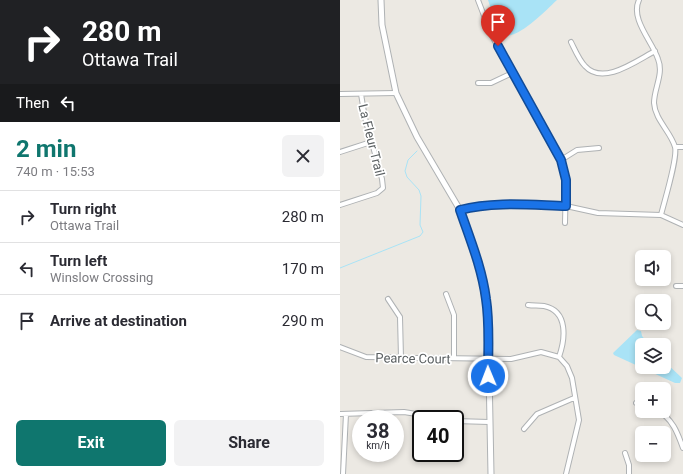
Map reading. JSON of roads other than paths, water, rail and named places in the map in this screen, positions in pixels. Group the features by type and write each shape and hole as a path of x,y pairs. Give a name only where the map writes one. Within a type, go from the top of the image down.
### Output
{"street":[{"path":"381,0 382,25 396,93 416,138 460,210 480,267 486,298 491,474"},
{"path":"478,0 491,34 561,160 566,180 565,223"},
{"path":"639,0 636,5 639,20 659,60 660,70 654,104 657,115 675,148 674,160 661,215"},
{"path":"571,42 583,65 591,72 598,74 616,71 655,51"},
{"path":"478,83 491,83 512,73"},
{"path":"340,94 396,93"},
{"name":"La Fleur Trail","path":"340,205 377,193 383,188 382,179 371,142 361,94"},
{"path":"340,152 371,142"},
{"path":"675,148 683,147"},
{"path":"561,160 577,150 599,148"},
{"path":"460,210 473,206 498,205 566,206 598,214 661,215 683,225"},
{"path":"676,286 683,286"},
{"path":"446,294 454,314 454,358"},
{"path":"388,299 400,317 401,358"},
{"path":"528,305 544,306 551,309 560,318 564,331 564,343 559,357 570,371 578,427 566,474"},
{"name":"Pearce Court","path":"340,347 366,357 511,359 541,352 559,357"},
{"path":"524,428 538,414 574,398"},
{"path":"340,414 404,412 412,413"},
{"path":"343,474 342,459 346,414"},
{"path":"668,418 677,431 683,448"},
{"path":"464,422 489,422"},
{"path":"625,453 629,465 629,474"}],"water":[{"path":"488,0 557,0 540,16 519,32 506,36 493,15"},
{"path":"637,330 641,331 644,338 635,338 635,365 614,355 613,353"},
{"path":"671,368 682,378 680,383 675,383 655,374 671,374"}],"waterway":[{"path":"340,268 420,236 423,232 420,225 421,196 419,190 407,177 405,171 408,160 417,151"}]}
